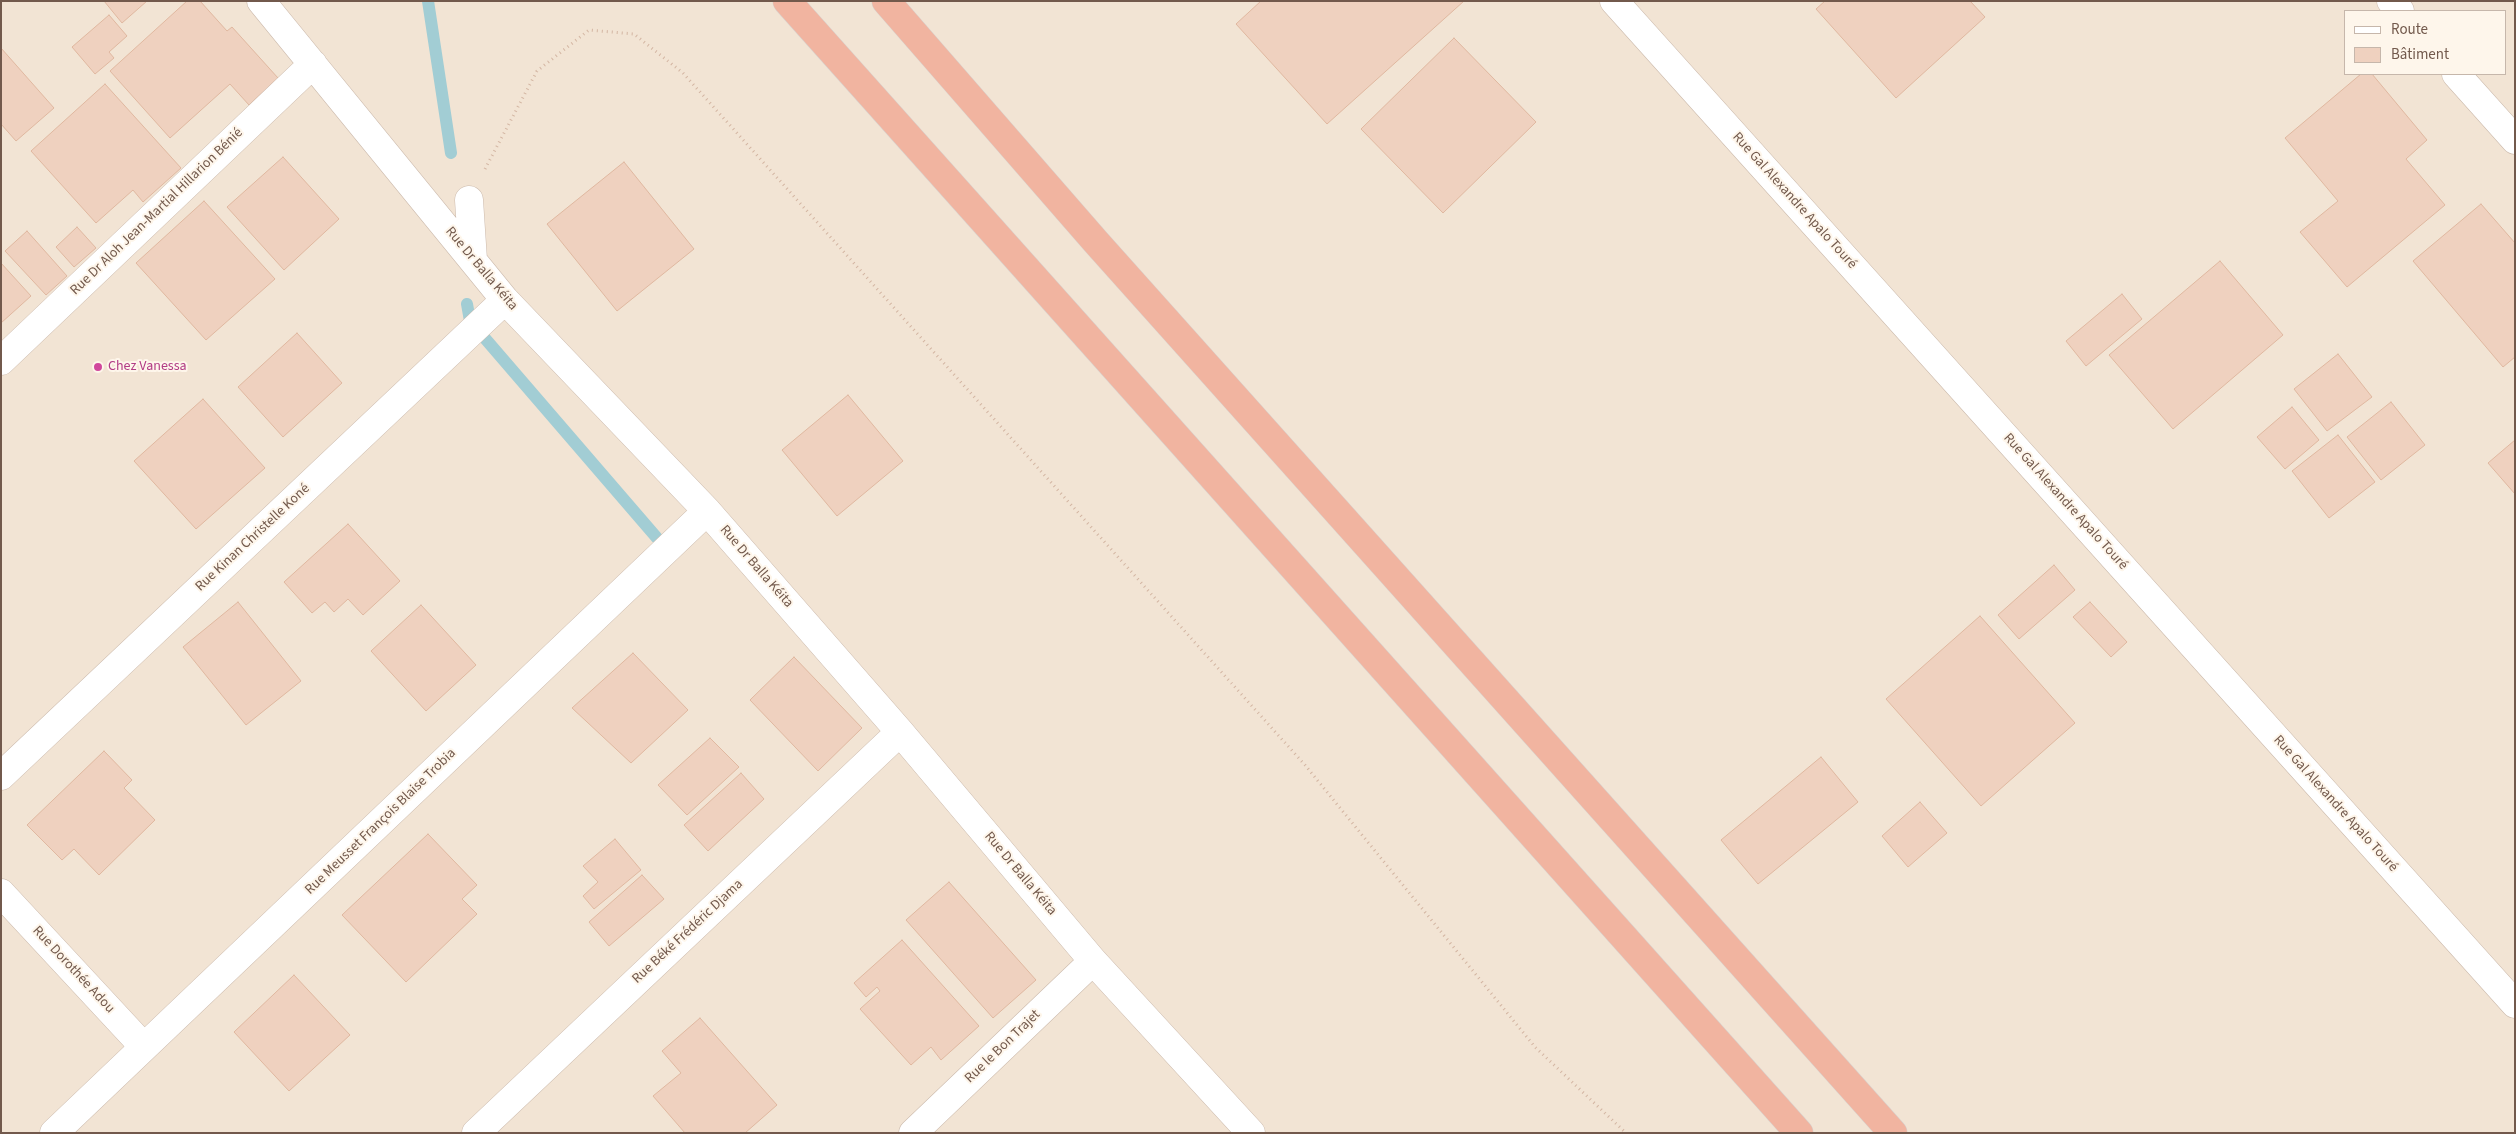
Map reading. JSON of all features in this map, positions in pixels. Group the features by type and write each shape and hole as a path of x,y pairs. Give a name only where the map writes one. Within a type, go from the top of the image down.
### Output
{"highway":[{"path":"787,1 1799,1133"},
{"path":"886,1 1109,256 1893,1133"}],"street":[{"name":"Rue Dr Balla Kéita","path":"261,1 505,300 707,511 900,732 1093,961 1251,1133"},
{"name":"Rue Gal Alexandre Apalo Touré","path":"1614,1 2515,1004"},
{"name":"Rue Dr Aloh Jean-Martial Hillarion Bénié","path":"1,361 313,64"},
{"path":"2457,75 2515,140"},
{"path":"469,200 473,260"},
{"name":"Rue Kinan Christelle Koné","path":"1,776 505,300"},
{"name":"Rue Meusset François Blaise Trobia","path":"54,1133 707,511"},
{"name":"Rue Béké Frédéric Djama","path":"476,1133 900,732"},
{"name":"Rue Dorothée Adou","path":"1,893 144,1046"},
{"name":"Rue le Bon Trajet","path":"913,1133 1093,961"}],"path":[{"path":"469,200 537,71 589,30 634,34 683,73 1304,765 1535,1047 1626,1133"}],"shaded area":[{"path":"1,1 2515,1 2515,1133 1,1133"}],"building":[{"path":"104,1 147,1 122,23"},
{"path":"187,1 200,1 227,31 232,27 278,78 249,105 230,84 170,138 110,71"},
{"path":"1261,1 1464,1 1327,124 1236,24"},
{"path":"1825,1 1970,1 1985,17 1896,98 1816,9"},
{"path":"109,15 127,36 109,52 114,58 95,74 72,47"},
{"path":"1454,38 1536,122 1443,213 1361,129"},
{"path":"1,48 54,108 16,141 1,124"},
{"path":"2360,75 2373,75 2427,140 2406,159 2445,205 2347,287 2300,232 2338,201 2285,138"},
{"path":"105,84 181,168 143,202 133,190 96,223 31,151"},
{"path":"283,157 339,219 284,270 227,207"},
{"path":"624,162 694,249 617,311 547,224"},
{"path":"204,201 275,279 206,340 136,263"},
{"path":"2481,204 2515,243 2515,357 2503,367 2413,261"},
{"path":"77,227 96,248 74,267 56,247"},
{"path":"27,231 67,276 46,295 5,251"},
{"path":"2220,261 2283,335 2173,429 2109,355"},
{"path":"1,263 31,296 1,323"},
{"path":"2122,294 2142,319 2086,366 2066,341"},
{"path":"297,333 342,383 283,437 238,387"},
{"path":"2338,354 2372,397 2327,431 2294,389"},
{"path":"848,395 903,461 837,516 782,450"},
{"path":"203,399 265,468 196,529 134,461"},
{"path":"2391,402 2425,445 2381,480 2347,437"},
{"path":"2292,407 2319,440 2285,469 2257,437"},
{"path":"2338,435 2375,482 2329,518 2292,471"},
{"path":"2515,440 2515,494 2488,463"},
{"path":"348,524 400,581 363,615 348,599 334,612 325,602 312,613 284,582"},
{"path":"2054,565 2075,590 2019,639 1998,615"},
{"path":"238,602 301,681 246,725 183,647"},
{"path":"2090,602 2127,642 2111,657 2073,617"},
{"path":"421,605 476,665 426,711 371,651"},
{"path":"1980,616 2075,723 1981,806 1886,699"},
{"path":"633,653 688,710 631,763 572,708"},
{"path":"794,657 862,728 818,771 750,700"},
{"path":"710,738 739,767 687,815 658,785"},
{"path":"104,751 132,780 124,788 155,820 99,875 74,849 62,860 27,825"},
{"path":"1821,757 1858,802 1758,884 1721,840"},
{"path":"741,773 764,799 708,851 684,825"},
{"path":"1920,802 1947,833 1908,867 1882,836"},
{"path":"428,834 477,885 462,899 477,914 406,982 342,915"},
{"path":"615,839 641,870 594,909 583,896 598,882 583,866"},
{"path":"642,875 664,899 609,946 589,922"},
{"path":"949,882 1036,980 993,1018 906,920"},
{"path":"902,940 979,1026 941,1060 931,1047 911,1065 860,1009 880,991 877,987 866,997 854,983"},
{"path":"294,975 350,1035 289,1091 234,1032"},
{"path":"700,1018 777,1105 745,1133 685,1133 653,1096 681,1073 662,1051"}],"waterway":[{"path":"428,1 451,153"},
{"path":"467,304 470,321 657,538"}],"place":[{"name":"Chez Vanessa","path":"98,367"}]}
